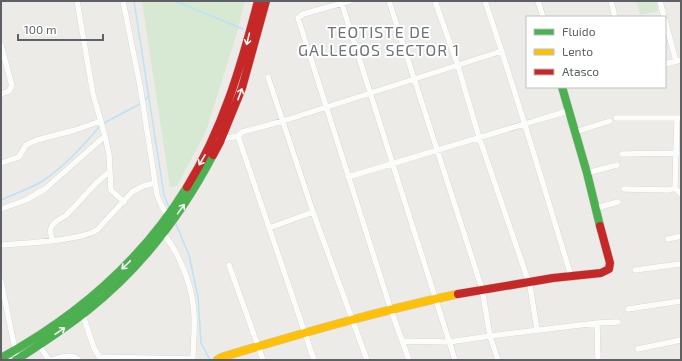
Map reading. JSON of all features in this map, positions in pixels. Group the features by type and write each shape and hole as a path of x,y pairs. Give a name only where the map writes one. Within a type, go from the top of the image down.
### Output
{"main road":[{"path":"17,360 39,345 81,310 137,254 168,215 190,181 216,133 241,65 258,1"},
{"path":"6,354 38,337 81,310 120,282 163,234 185,204 222,139 248,72 266,1"},
{"path":"217,360 222,357 305,333 436,299 528,281 601,273 609,269 610,263 587,173 562,88"}],"street":[{"path":"77,1 93,94 109,154 111,190 124,202"},
{"path":"123,1 140,86 157,195 162,207 168,215"},
{"path":"350,1 341,2 303,14 298,18 391,310 409,360"},
{"path":"389,1 482,289 490,336 498,360"},
{"path":"435,1 458,66 479,137 530,286 537,330"},
{"path":"485,1 525,124 571,276"},
{"path":"538,1 542,16"},
{"path":"610,1 615,16"},
{"path":"660,1 664,16"},
{"path":"341,2 455,360"},
{"path":"666,21 678,61 666,64"},
{"path":"1,47 12,86 9,92 1,94"},
{"path":"222,139 238,136 242,132 326,108 502,51"},
{"path":"268,77 313,212 367,360"},
{"path":"348,177 568,111"},
{"path":"575,132 613,120 679,118 675,188 681,194"},
{"path":"1,162 19,158 26,145 37,140 75,130 100,121"},
{"path":"1,209 26,200 46,188 105,136"},
{"path":"238,136 314,360"},
{"path":"622,154 677,153"},
{"path":"587,173 617,165"},
{"path":"52,240 50,234 51,227 64,216 94,184 109,172"},
{"path":"1,245 52,240 91,234 97,230 137,189 155,183"},
{"path":"624,189 669,190 675,188"},
{"path":"596,208 618,202"},
{"path":"269,228 313,212"},
{"path":"81,310 94,348 100,359 195,359 193,305 184,271 170,242 163,234"},
{"path":"668,239 681,236"},
{"path":"634,270 681,264"},
{"path":"229,265 263,360"},
{"path":"1,282 6,354 17,360"},
{"path":"628,309 681,301"},
{"path":"403,341 449,342 597,322 618,322"},
{"path":"597,322 598,360"},
{"path":"638,349 681,340"},
{"path":"39,345 49,360"},
{"path":"52,360 71,355 80,360"}],"green space":[{"path":"142,1 245,1 236,36 206,131 177,186 170,187"},
{"path":"637,1 656,1 658,11 640,15"}],"waterway":[{"path":"134,1 164,195 169,207"},
{"path":"175,1 243,29"},
{"path":"145,100 149,96"},
{"path":"104,123 140,104"},
{"path":"1,200 41,182 72,156 100,126"},
{"path":"175,222 189,255 198,297 201,343 210,360"}],"traffic: fast":[{"path":"562,88 587,173 600,226"},
{"path":"16,360 79,317 126,276 143,258 174,219 201,177 213,155"},
{"path":"1,358 29,342 55,324 81,305 105,284 150,239 187,187"}],"traffic: slow":[{"path":"217,360 222,357 339,323 458,294"}],"traffic: jam":[{"path":"187,187 211,143 230,97 258,1"},
{"path":"213,155 220,142 242,88 266,1"},
{"path":"458,294 553,278 601,273 609,269 610,263 600,226"}],"district":[{"name":"TEOTISTE DE GALLEGOS SECTOR 1","path":"379,41"}]}
